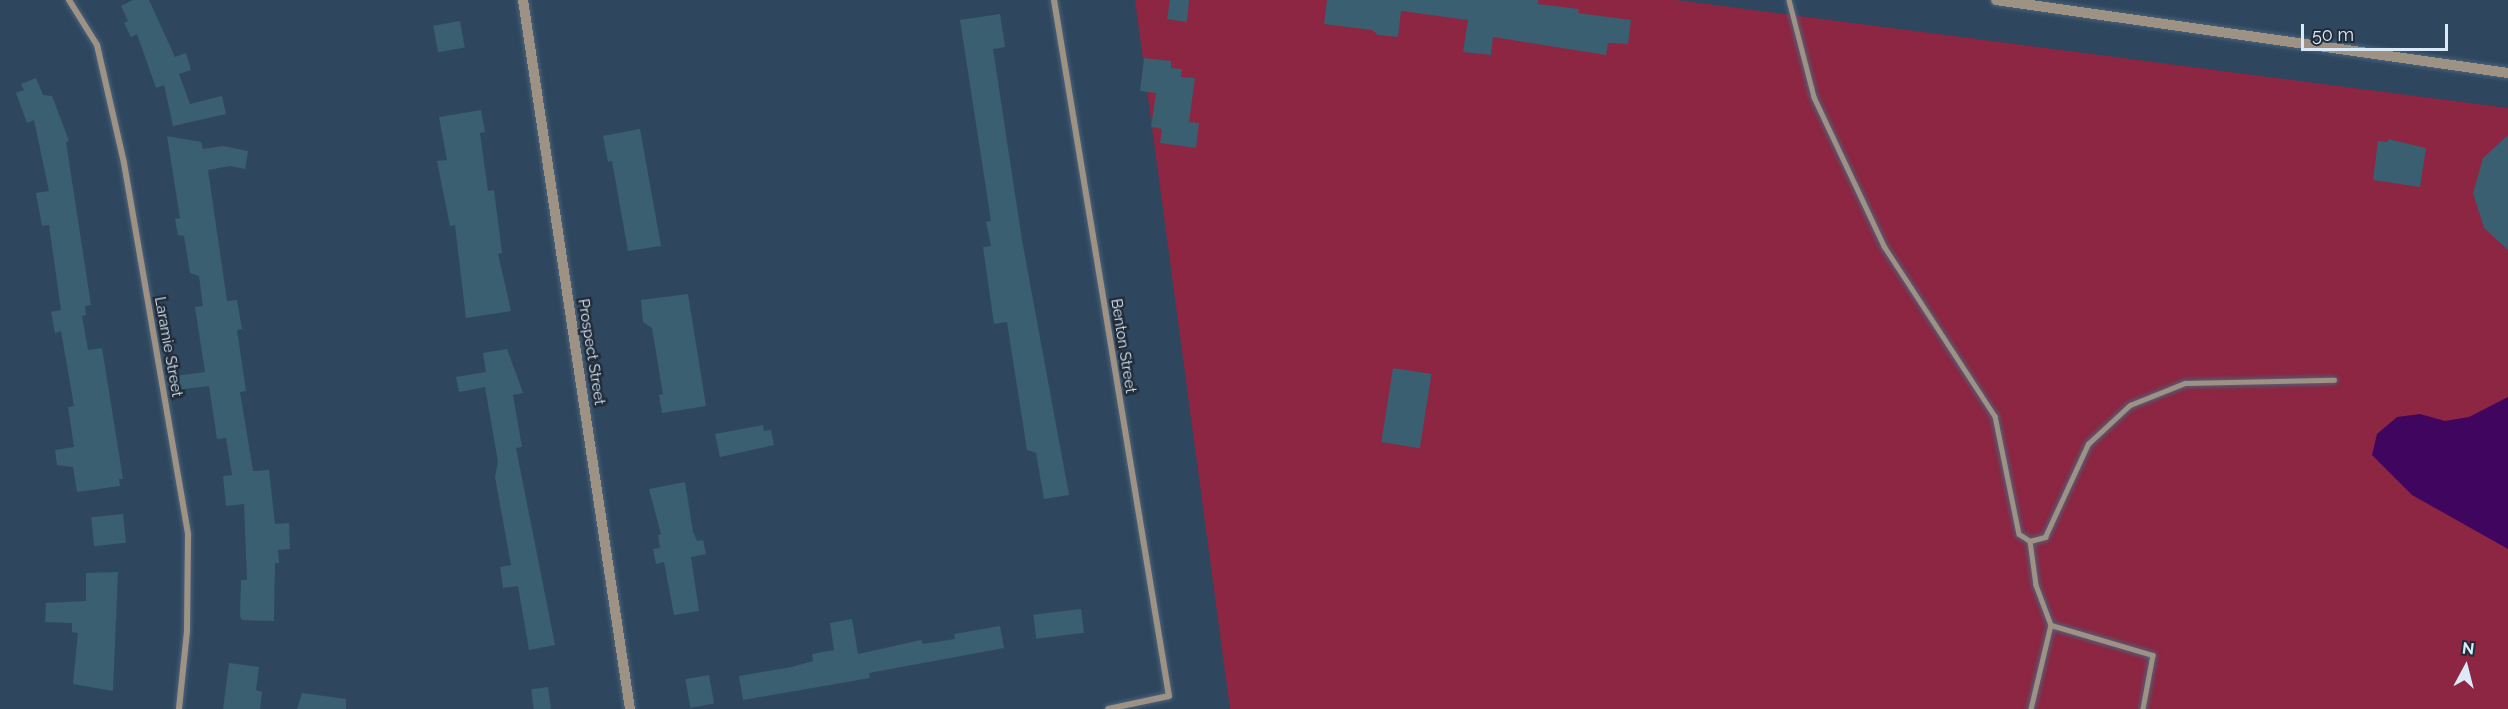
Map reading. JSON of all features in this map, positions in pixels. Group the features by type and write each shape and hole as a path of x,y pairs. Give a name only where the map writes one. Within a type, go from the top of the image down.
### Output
{"street":[{"name":"Laramie Street","path":"69,0 97,45 124,163 188,535 187,632 180,709"},
{"name":"Prospect Street","path":"523,0 630,709"},
{"name":"Benton Street","path":"1054,0 1169,696 1108,709"},
{"path":"1996,0 2508,73"}],"lane":[{"path":"1789,0 1814,97 1884,246 1995,416 2019,534 2030,541 2045,537 2088,444 2130,405 2185,383 2334,380"},
{"path":"2030,541 2036,585 2051,625 2031,709"},
{"path":"2051,625 2153,655 2144,709"}],"shaded area":[{"path":"1135,0 1676,0 2508,108 2508,709 1230,709"},
{"path":"2508,397 2508,549 2412,495 2372,455 2377,434 2397,417 2420,414 2445,421 2469,417"}],"building":[{"path":"133,0 149,0 175,57 186,53 191,70 179,74 190,104 222,96 226,114 173,126 164,85 156,88 137,34 131,37 124,23 128,21 121,6"},
{"path":"1170,0 1189,0 1187,22 1167,19"},
{"path":"1327,0 1538,0 1538,4 1579,9 1578,13 1631,20 1628,44 1608,43 1606,55 1493,37 1491,55 1463,52 1468,20 1401,11 1398,37 1378,35 1372,30 1324,24"},
{"path":"1000,14 1005,47 993,49 1022,240 1069,495 1044,499 1036,453 1027,450 1007,322 994,324 983,247 991,246 986,222 991,221 960,20"},
{"path":"460,21 465,48 438,52 433,26"},
{"path":"1144,58 1171,61 1171,68 1182,69 1181,77 1195,78 1189,122 1199,123 1196,148 1160,143 1162,129 1151,127 1156,93 1140,91"},
{"path":"36,78 43,95 52,96 69,141 66,142 91,305 85,306 86,315 82,316 88,350 102,348 123,479 119,479 120,486 77,492 73,467 57,465 55,450 74,447 68,407 74,406 61,331 55,333 51,312 61,310 49,225 42,226 36,193 49,191 34,120 27,123 16,93 24,90 21,84"},
{"path":"481,110 485,132 480,133 488,191 494,190 502,253 498,254 511,311 466,318 455,225 450,226 437,161 447,160 439,117"},
{"path":"640,129 661,246 628,251 612,161 608,162 603,136"},
{"path":"2508,135 2508,250 2484,228 2473,193 2483,158"},
{"path":"167,136 201,142 203,149 223,146 248,151 245,169 230,166 208,170 227,301 237,300 242,329 237,330 246,391 240,392 253,471 269,470 275,524 289,523 290,549 278,550 279,563 275,563 274,621 242,620 240,616 241,580 247,580 244,504 226,506 223,476 232,475 226,438 217,439 209,386 177,390 175,376 205,372 195,307 203,306 199,276 190,273 184,236 178,235 175,219 180,218"},
{"path":"2388,139 2426,148 2420,187 2373,180 2378,141 2388,142"},
{"path":"688,294 706,406 662,413 659,395 663,394 652,328 643,322 641,300"},
{"path":"507,349 523,393 513,395 522,447 516,448 555,645 529,650 518,586 503,588 500,567 511,565 495,477 498,462 485,387 459,392 456,377 486,372 483,353"},
{"path":"1393,368 1432,374 1420,448 1381,442"},
{"path":"763,425 764,431 771,430 774,445 720,457 715,434"},
{"path":"685,482 693,532 697,541 703,540 706,554 691,557 699,611 674,615 664,562 656,564 653,549 660,548 658,535 661,534 649,489"},
{"path":"123,514 126,543 94,546 91,517"},
{"path":"118,572 113,691 73,684 78,633 72,632 72,623 45,622 46,603 86,601 86,573"},
{"path":"1081,609 1084,633 1036,639 1033,615"},
{"path":"852,619 858,654 921,640 923,644 955,639 954,634 1000,626 1004,648 869,673 870,678 743,700 739,676 813,661 812,654 834,650 830,623"},
{"path":"229,663 259,667 256,690 262,692 260,709 223,709"},
{"path":"709,675 714,704 690,708 685,679"},
{"path":"548,687 551,709 534,709 531,689"},
{"path":"302,693 346,699 346,709 297,709"}]}
